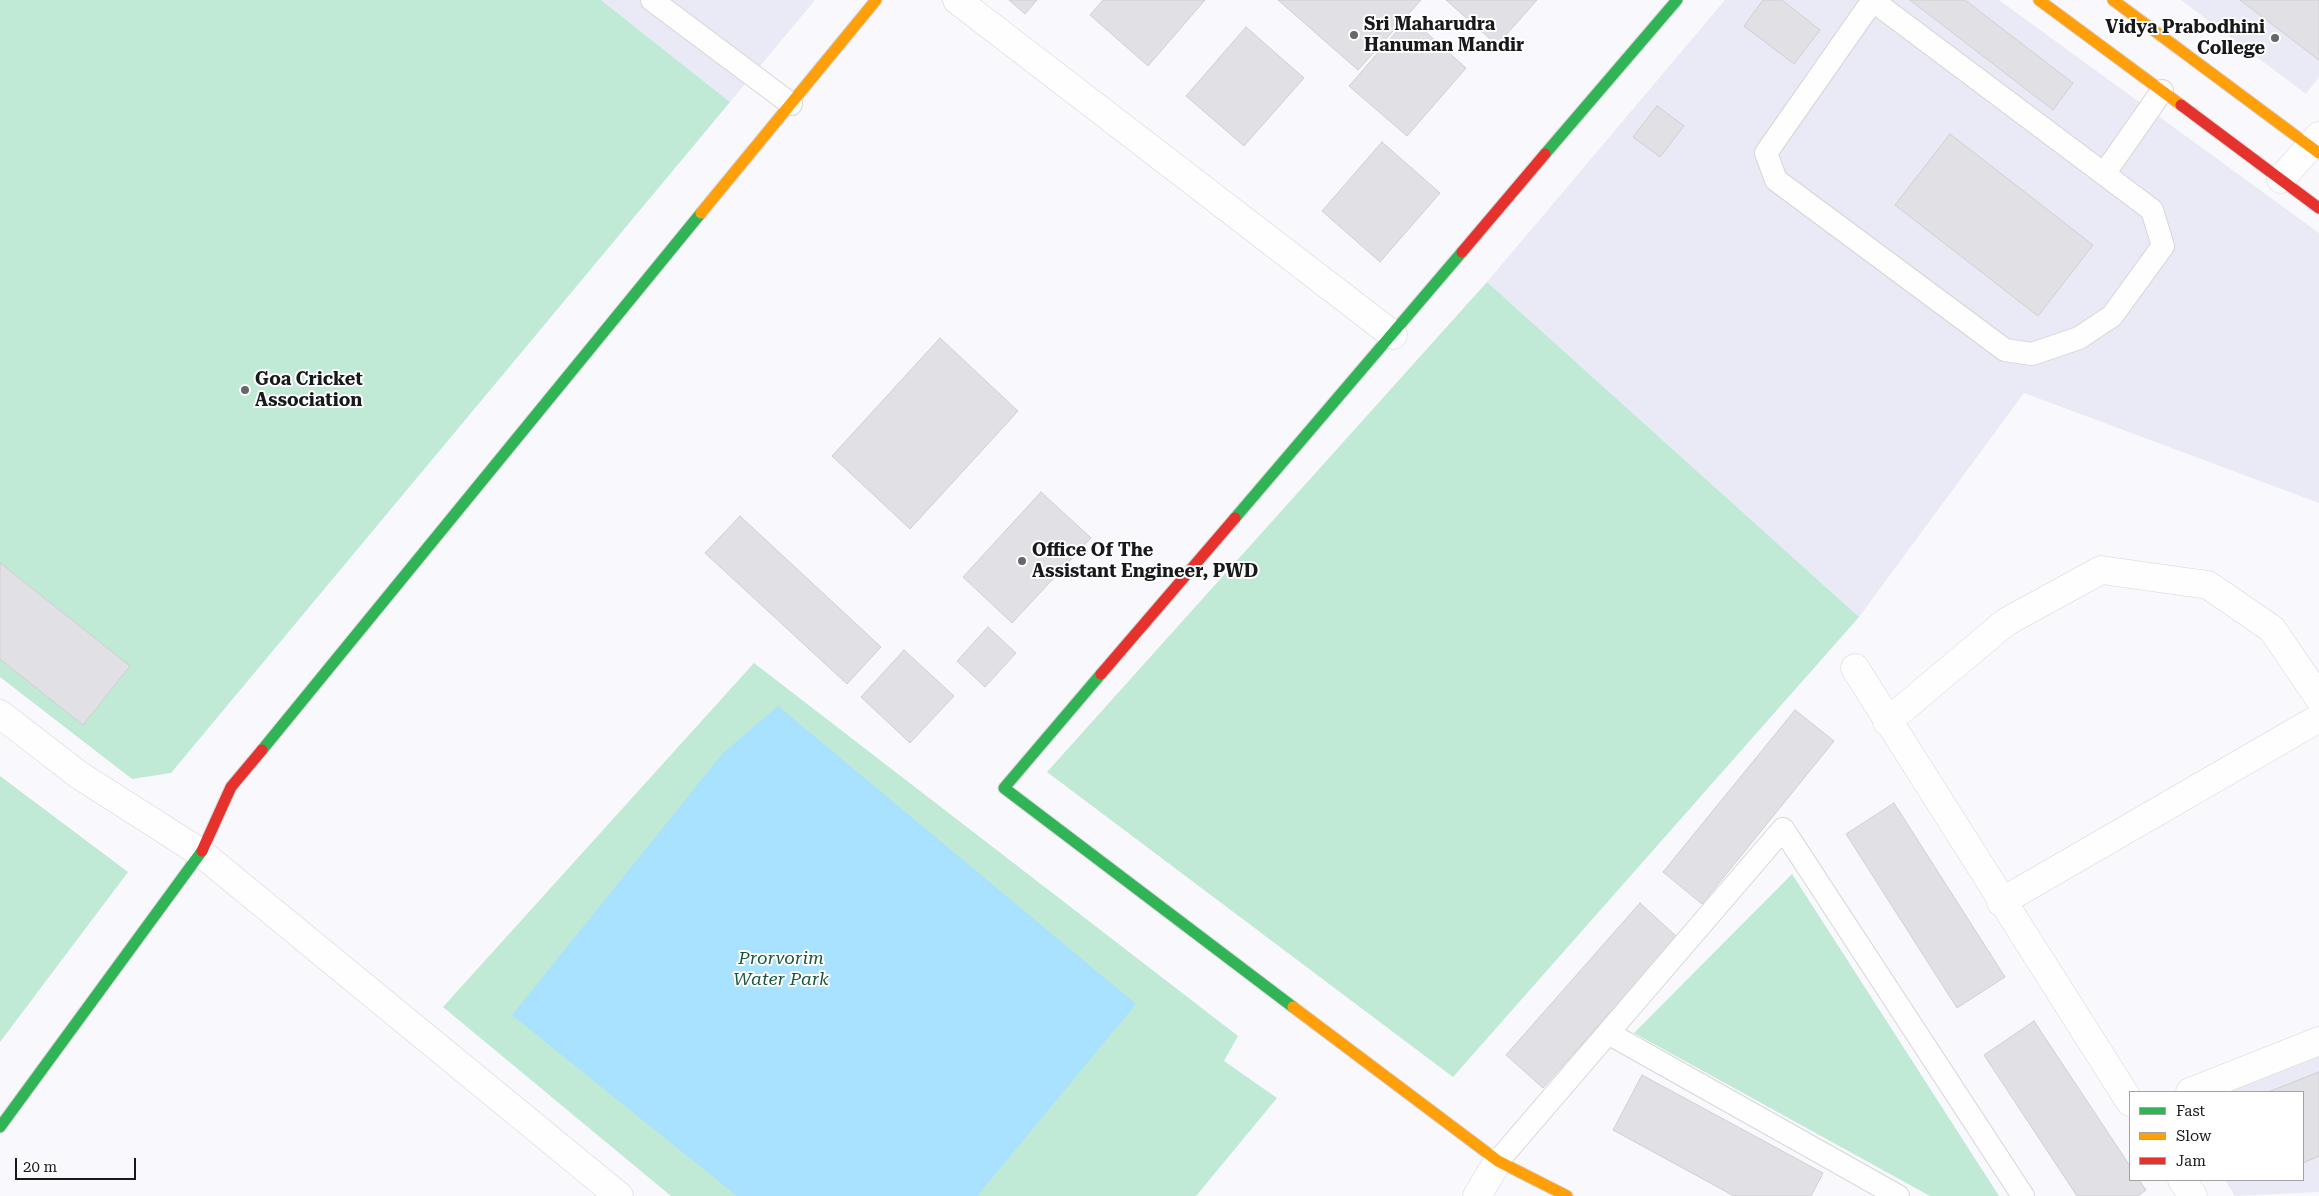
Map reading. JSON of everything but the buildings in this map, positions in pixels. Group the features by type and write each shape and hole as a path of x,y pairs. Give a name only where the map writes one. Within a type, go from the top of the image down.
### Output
{"street":[{"path":"0,1126 201,853 231,787 876,0"},
{"path":"956,0 1393,335"},
{"path":"1567,1196 1498,1160 1004,788 1678,0"},
{"path":"2039,0 2319,208"},
{"path":"2113,0 2316,146 2281,179"},
{"path":"1887,722 2006,622 2101,570 2208,585 2272,629 2319,698"},
{"path":"1854,668 2001,902 2129,1100"},
{"path":"0,714 79,775 201,853 619,1196"},
{"path":"2001,902 2319,718"},
{"path":"2193,1091 2319,1041"},
{"path":"1477,1196 1498,1160"},
{"path":"2183,1181 2193,1196"}],"lane":[{"path":"652,0 791,104"},
{"path":"1872,0 2152,210 2162,246 2112,316 2079,338 2032,354 2005,350 1776,180 1766,152 1872,0"},
{"path":"2104,174 2162,91"},
{"path":"1498,1160 1783,829 2023,1196"},
{"path":"1608,1033 1898,1196"}],"shaded area":[{"path":"601,0 815,0 730,102"},
{"path":"1725,0 1999,0 2319,233 2319,503 2024,393 1859,617 1487,282"},
{"name":"Vidya Prabodhini College","path":"2181,0 2319,0 2319,77 2306,94"},
{"path":"2319,1052 2319,1192 2235,1196 2226,1181 2304,1181 2304,1091 2211,1091"}],"green space":[{"name":"Goa Cricket Association","path":"0,0 601,0 730,102 171,773 132,779 0,677"},
{"path":"1487,282 1859,617 1453,1077 1047,772"},
{"name":"Prorvorim Water Park","path":"754,663 1238,1036 1224,1061 1277,1098 1196,1196 671,1196 443,1007"},
{"path":"0,776 128,872 0,1042"},
{"path":"1792,874 1999,1196 1930,1196 1634,1033"}],"water":[{"name":"Prorvorim Water Park","path":"778,706 1136,1004 977,1196 737,1196 512,1015 723,753"}],"traffic: fast":[{"path":"1545,154 1677,0"},
{"path":"262,750 701,213"},
{"path":"1235,518 1462,252"},
{"path":"1101,674 1004,788 1293,1007"},
{"path":"0,1127 202,851"}],"traffic: slow":[{"path":"701,213 876,0"},
{"path":"2039,0 2181,105"},
{"path":"2113,0 2319,153"},
{"path":"1293,1007 1498,1161 1567,1196"}],"traffic: jam":[{"path":"2181,105 2319,208"},
{"path":"1462,252 1545,154"},
{"path":"1101,674 1235,518"},
{"path":"202,851 231,787 262,750"}],"place":[{"name":"Sri Maharudra Hanuman Mandir","path":"1354,35"},
{"name":"Vidya Prabodhini College","path":"2275,38"},
{"name":"Goa Cricket Association","path":"245,390"},
{"name":"Office Of The Assistant Engineer, PWD","path":"1022,561"}]}
